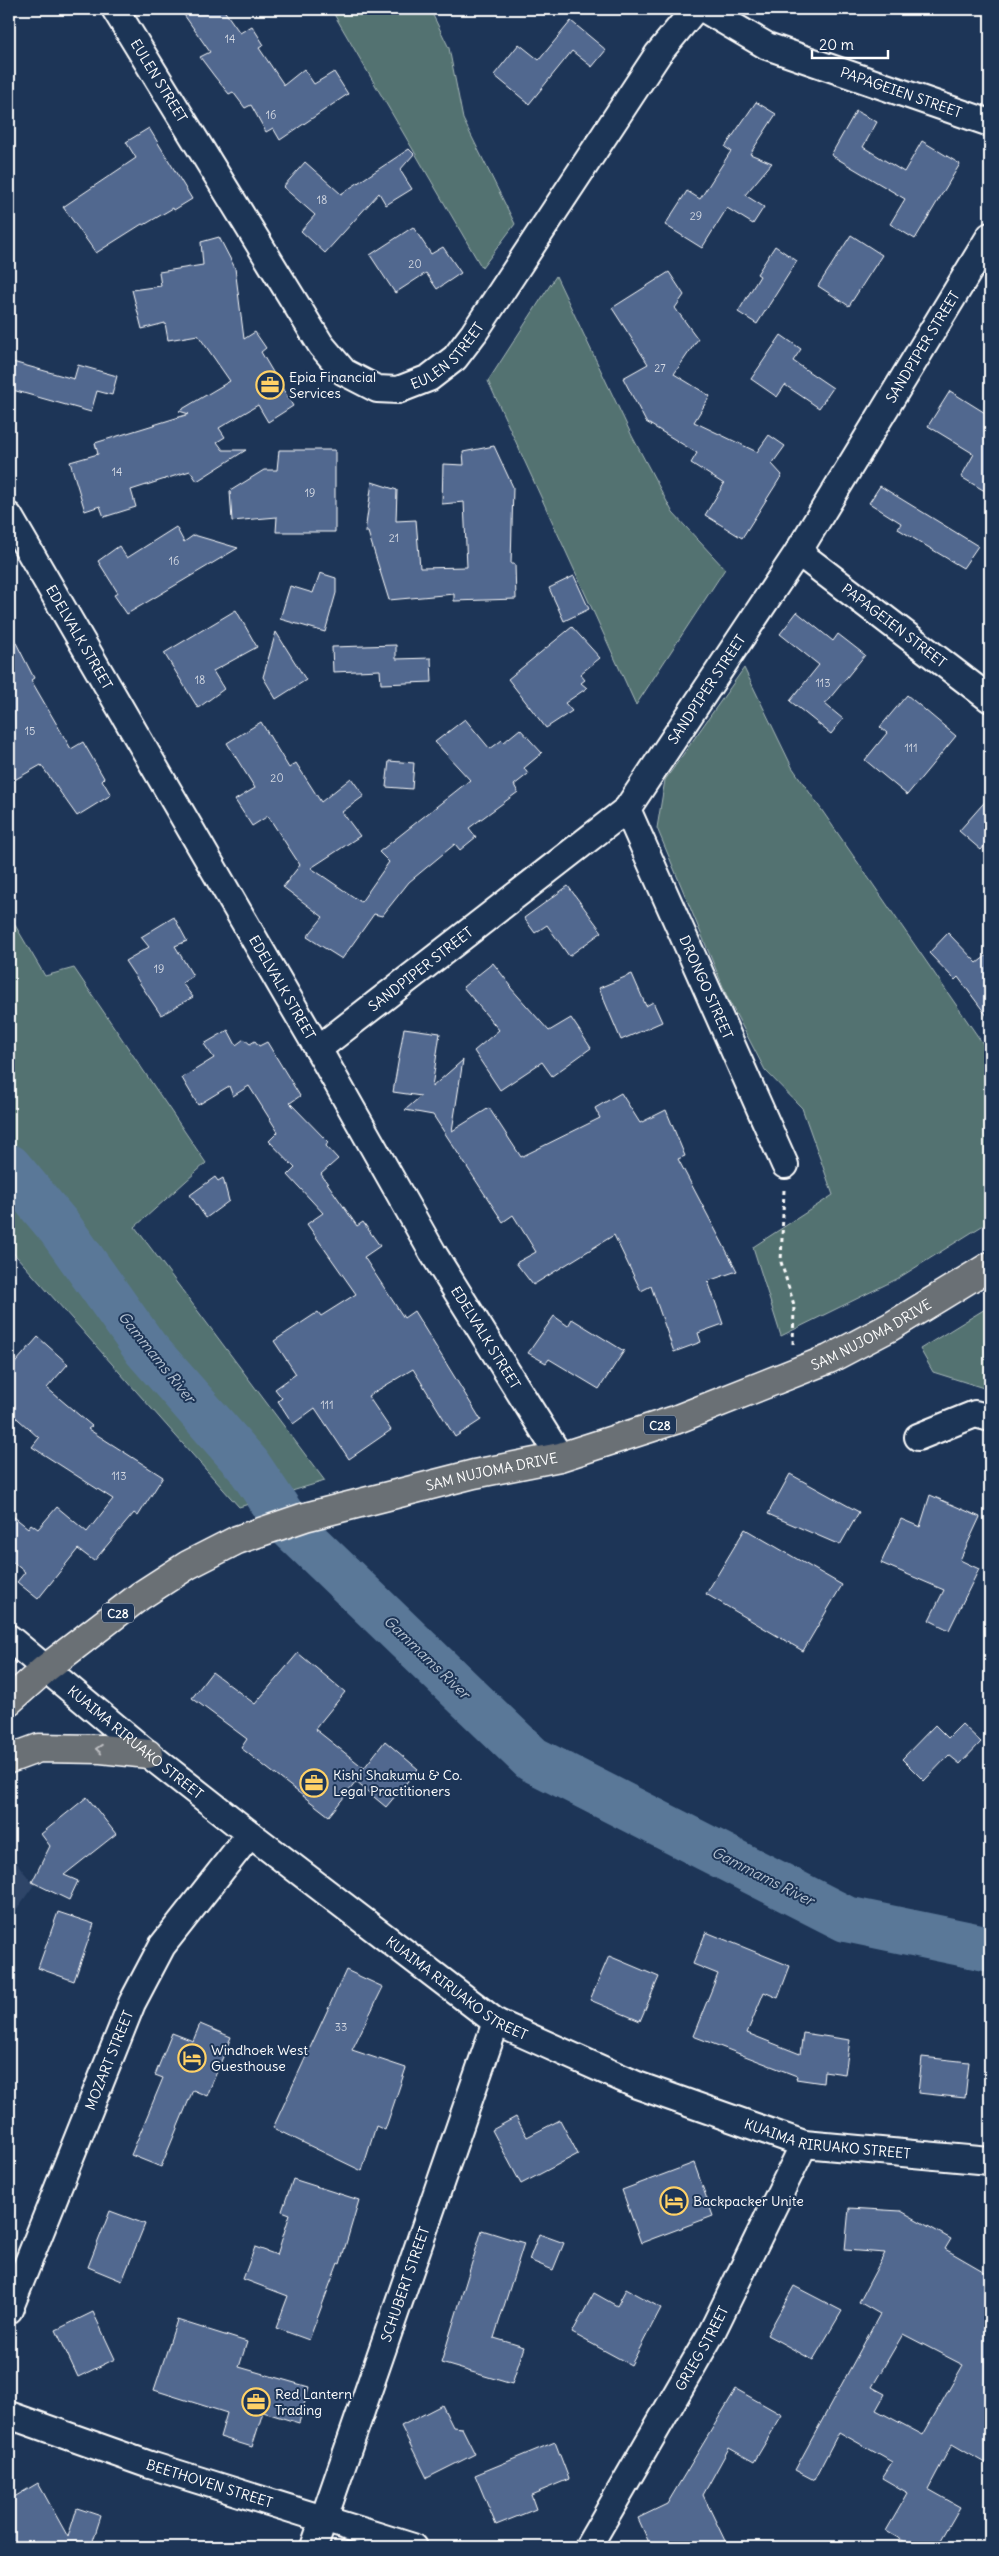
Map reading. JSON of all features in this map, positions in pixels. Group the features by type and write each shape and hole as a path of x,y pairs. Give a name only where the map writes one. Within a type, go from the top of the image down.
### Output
{"highway":[{"name":"SAM NUJOMA DRIVE","path":"9,1701 45,1669 140,1596 188,1565 237,1540 304,1517 474,1474 560,1457 675,1420 829,1359 890,1327 990,1266"},
{"path":"9,1759 39,1748 101,1749 148,1754"}],"street":[{"name":"EULEN STREET","path":"115,9 321,345 344,372 377,390 398,390 428,378 454,358 474,333 658,54 694,9"},
{"name":"PAPAGEIEN STREET","path":"704,9 767,46 990,122"},
{"name":"SANDPIPER STREET","path":"318,1049 627,809 798,552 990,236"},
{"name":"EDELVALK STREET","path":"9,516 318,1049 433,1253 560,1457"},
{"name":"PAPAGEIEN STREET","path":"798,552 990,699"},
{"name":"DRONGO STREET","path":"627,809 785,1165"},
{"path":"918,1437 975,1414 990,1418"},
{"name":"KUAIMA RIRUAKO STREET","path":"9,1638 148,1754 496,2022 637,2085 804,2144 990,2161"},
{"name":"MOZART STREET","path":"9,2310 132,2003 162,1946 250,1834"},
{"name":"SCHUBERT STREET","path":"314,2547 496,2022"},
{"name":"GRIEG STREET","path":"588,2547 710,2334 804,2144"},
{"name":"BEETHOVEN STREET","path":"9,2415 150,2465 413,2547"}],"path":[{"path":"785,1165 781,1262 794,1305 793,1346 785,1376"}],"shaded area":[{"path":"9,1853 34,1885 9,1920"}],"green space":[{"path":"331,9 430,9 449,48 463,119 515,224 482,268"},
{"path":"556,276 632,436 673,513 725,569 636,705 488,381"},
{"path":"744,668 792,767 990,1054 990,1221 897,1279 781,1336 753,1247 833,1195 802,1108 765,1070 729,1001 657,828 665,780"},
{"path":"9,915 45,976 74,968 206,1163 135,1227 325,1481 239,1507 9,1248"},
{"path":"990,1306 990,1390 933,1372 920,1349"}],"building":[{"path":"180,9 223,9 240,33 252,26 264,45 259,48 284,85 304,69 314,84 334,72 348,94 280,140 273,128 266,132 251,105 245,108 233,92 229,94 215,77 200,57 210,52"},
{"path":"571,21 606,50 592,67 572,51 529,104 494,75 519,44 539,60"},
{"path":"756,102 776,114 750,154 772,163 745,195 764,207 753,224 727,208 702,248 665,225 687,191 700,199 731,151 725,147"},
{"path":"856,111 877,122 863,147 904,172 922,141 960,164 915,239 890,224 905,199 831,155"},
{"path":"149,128 192,199 144,225 142,224 96,253 63,207 136,158 126,142"},
{"path":"409,149 414,154 400,170 412,189 386,205 379,193 325,253 301,231 315,215 283,187 305,162 341,194"},
{"path":"413,227 431,254 443,247 461,273 437,289 426,273 395,293 370,255"},
{"path":"851,235 882,255 849,306 818,286"},
{"path":"219,237 235,268 244,339 255,332 266,348 261,352 293,406 268,422 258,405 219,428 225,437 217,442 223,450 246,450 197,481 190,471 131,490 136,507 104,517 100,506 85,511 70,462 98,454 95,443 189,414 179,411 230,381 198,335 168,340 165,323 142,329 132,290 161,286 159,272 203,265 201,242"},
{"path":"775,246 797,261 757,324 738,312 760,276 757,274"},
{"path":"669,272 684,295 675,308 698,339 674,374 710,396 694,422 757,452 769,435 785,446 772,464 782,475 742,538 705,515 724,484 691,463 697,453 646,422 623,378 648,364 612,308"},
{"path":"781,335 801,349 793,361 833,388 819,408 785,385 777,397 751,379"},
{"path":"9,361 74,379 78,365 117,376 112,395 97,391 91,412 9,389"},
{"path":"950,391 990,416 990,494 961,477 974,454 928,426"},
{"path":"494,446 513,487 511,564 515,564 516,599 454,601 454,594 389,600 368,532 365,532 372,482 397,490 396,521 416,520 420,568 467,567 464,502 442,504 443,464 464,465 463,452"},
{"path":"279,450 335,450 335,532 276,532 277,517 232,521 230,491 264,470 277,470"},
{"path":"880,486 978,546 963,568 898,529 901,523 869,503"},
{"path":"176,527 184,542 194,535 238,548 127,614 114,595 118,593 98,561 119,546 127,558"},
{"path":"320,573 336,578 336,593 325,632 280,619 290,586 313,593"},
{"path":"574,576 589,609 564,621 549,588"},
{"path":"236,610 257,647 213,671 224,689 198,708 164,653"},
{"path":"797,612 833,641 838,634 865,655 825,704 843,719 831,734 790,701 819,665 780,634"},
{"path":"572,627 600,658 580,674 585,680 581,683 587,688 565,703 572,711 546,728 508,679"},
{"path":"9,629 34,678 31,680 71,749 83,742 104,778 102,780 111,795 77,816 41,765 9,783"},
{"path":"276,632 306,680 276,699 263,677"},
{"path":"396,645 396,659 431,658 432,682 381,684 380,670 333,672 332,647"},
{"path":"907,695 956,736 907,795 865,760 887,733 880,727"},
{"path":"465,719 490,749 502,740 504,742 520,729 542,753 524,768 528,774 514,785 518,792 469,828 476,837 460,850 455,844 409,882 382,916 374,914 342,959 307,937 323,917 283,887 300,865 268,816 252,826 235,800 255,788 227,743 261,722 289,768 296,763 321,802 351,778 364,796 342,812 360,836 311,868 361,902 389,862 379,852 470,780 435,742"},
{"path":"389,761 414,763 412,789 386,787"},
{"path":"990,796 990,839 981,850 959,831"},
{"path":"568,886 602,932 569,956 547,925 535,933 524,918"},
{"path":"174,917 187,941 175,946 193,976 182,983 193,997 161,1015 125,961 149,947 141,937"},
{"path":"948,933 977,963 990,953 990,1020 958,977 955,980 929,953"},
{"path":"493,963 510,987 549,1031 571,1018 591,1048 552,1076 542,1062 500,1090 474,1051 499,1030 463,987"},
{"path":"632,974 646,1006 653,1002 662,1022 621,1040 599,988"},
{"path":"404,1028 440,1033 432,1087 463,1060 452,1131 489,1108 521,1157 600,1118 595,1108 621,1093 640,1123 666,1110 685,1156 678,1159 737,1271 708,1281 723,1324 698,1333 701,1342 674,1352 651,1286 641,1291 614,1235 533,1285 516,1263 536,1252 513,1215 503,1222 433,1115 405,1110 421,1096 393,1092"},
{"path":"228,1030 236,1045 244,1039 250,1044 255,1041 259,1046 267,1042 300,1096 290,1103 328,1142 326,1146 338,1159 321,1174 357,1226 363,1222 380,1246 364,1257 404,1318 414,1311 481,1420 455,1437 413,1369 368,1396 391,1430 349,1459 315,1408 293,1424 278,1401 282,1398 275,1389 296,1374 274,1341 318,1312 321,1316 356,1294 307,1224 323,1213 288,1175 295,1168 269,1141 278,1132 249,1086 233,1096 229,1086 198,1105 182,1078 214,1058 204,1044"},
{"path":"215,1177 218,1181 223,1178 229,1201 206,1218 190,1195"},
{"path":"554,1316 568,1326 572,1319 624,1351 599,1389 549,1359 546,1363 528,1353"},
{"path":"38,1337 68,1364 47,1388 92,1426 88,1429 163,1477 138,1516 134,1513 94,1561 78,1549 38,1599 17,1582 25,1572 9,1559 9,1513 28,1528 31,1524 38,1529 57,1507 87,1532 113,1499 32,1447 39,1438 9,1411 9,1370"},
{"path":"790,1474 859,1512 840,1545 768,1514"},
{"path":"930,1495 980,1517 960,1560 979,1569 949,1630 929,1620 944,1590 881,1563 901,1519 920,1527"},
{"path":"745,1529 842,1585 803,1651 706,1594"},
{"path":"298,1653 345,1692 315,1729 364,1768 385,1741 418,1769 386,1807 356,1782 329,1816 241,1748 247,1739 192,1698 212,1672 255,1704"},
{"path":"962,1724 981,1742 960,1764 949,1755 924,1781 902,1759 935,1725 948,1738"},
{"path":"87,1797 116,1834 64,1875 78,1881 69,1900 32,1882 50,1846 41,1834"},
{"path":"58,1912 94,1924 74,1981 38,1968"},
{"path":"706,1932 790,1966 778,1998 764,1992 747,2033 800,2054 803,2033 850,2040 845,2074 824,2071 823,2083 796,2079 797,2076 693,2036 718,1974 693,1964"},
{"path":"609,1956 659,1977 640,2021 590,2000"},
{"path":"346,1970 383,1987 352,2050 406,2068 385,2130 376,2126 362,2171 273,2128"},
{"path":"200,2024 231,2037 207,2096 193,2090 161,2167 131,2155 163,2078 155,2075 172,2033 193,2041"},
{"path":"922,2057 969,2062 965,2098 918,2093"},
{"path":"516,2117 527,2137 560,2120 578,2154 521,2184 492,2130"},
{"path":"694,2163 713,2216 641,2243 622,2190"},
{"path":"293,2179 359,2200 340,2264 338,2263 309,2340 276,2328 288,2296 243,2279 255,2247 277,2255 290,2214 282,2211"},
{"path":"849,2208 901,2211 951,2239 945,2249 990,2275 990,2466 952,2444 928,2489 960,2507 937,2547 914,2547 886,2531 908,2493 882,2478 892,2462 839,2432 814,2480 795,2470 880,2314 859,2302 885,2253 845,2250","holes":["903,2334 963,2365 923,2435 876,2410 885,2394 872,2387"]},
{"path":"110,2211 145,2224 122,2281 88,2267"},
{"path":"482,2230 524,2243 494,2338 524,2347 512,2384 441,2363"},
{"path":"539,2234 564,2243 553,2270 529,2260"},
{"path":"794,2286 842,2311 813,2360 767,2335"},
{"path":"626,2289 661,2308 631,2365 572,2333 594,2293 617,2306"},
{"path":"93,2312 115,2359 78,2377 56,2330"},
{"path":"177,2320 247,2342 239,2367 309,2387 299,2423 263,2412 252,2447 220,2437 227,2413 154,2390"},
{"path":"736,2389 782,2415 754,2462 729,2448 703,2495 728,2547 651,2547 638,2518 667,2504"},
{"path":"442,2405 453,2427 462,2428 475,2454 427,2478 401,2426"},
{"path":"555,2442 569,2479 531,2495 536,2509 496,2525 475,2475"},
{"path":"38,2483 68,2537 77,2508 101,2516 91,2547 9,2547 9,2500"}],"waterway":[{"name":"Gammams River","path":"9,1167 60,1228 146,1349 248,1465 287,1523 532,1759 846,1919 990,1949"}],"place":[{"name":"Epia Financial Services","path":"270,385"},
{"name":"Kishi Shakumu & Co. Legal Practitioners","path":"314,1783"},
{"name":"Windhoek West Guesthouse","path":"192,2058"},
{"name":"Backpacker Unite","path":"674,2201"},
{"name":"Red Lantern Trading","path":"256,2402"}]}
